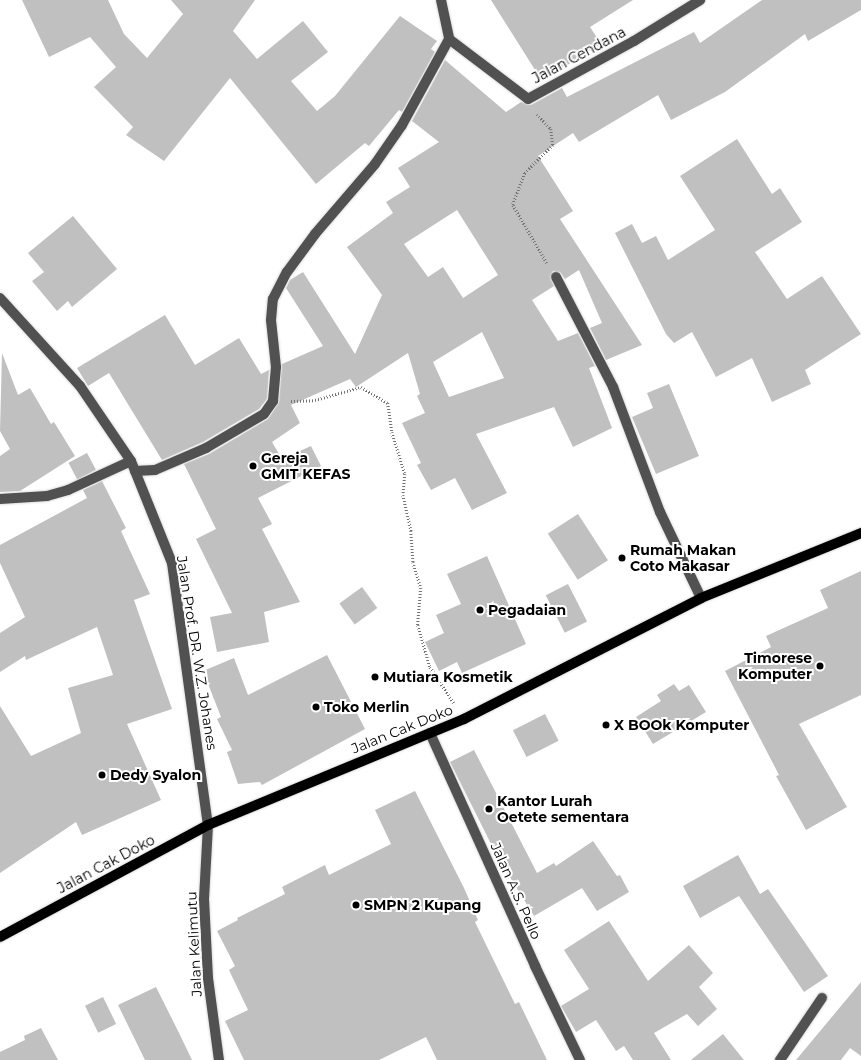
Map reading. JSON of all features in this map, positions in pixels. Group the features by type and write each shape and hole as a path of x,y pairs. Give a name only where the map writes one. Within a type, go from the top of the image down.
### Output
{"main road":[{"name":"Jalan Cak Doko","path":"0,937 208,825 464,719 701,598 861,533"}],"street":[{"path":"0,499 47,496 68,490 133,466 155,470 206,448 264,414 273,401 276,367 271,320 273,299 287,272 315,234 375,164 402,125 449,39 441,0"},
{"name":"Jalan Cendana","path":"449,39 528,99 634,41 700,0"},
{"path":"556,277 613,386 660,512 701,598"},
{"name":"Jalan Prof. DR. W.Z. Johanes","path":"0,298 80,386 133,466 172,563 208,825"},
{"name":"Jalan A.S. Pello","path":"430,733 535,966 580,1060"},
{"name":"Jalan Kelimutu","path":"208,825 204,899 208,978 219,1060"},
{"path":"780,1060 822,998"}],"path":[{"path":"528,99 551,129 553,145 525,173 513,205 556,277"},
{"path":"273,401 314,400 362,387 388,403 392,432 404,474 403,495 411,531 413,562 421,588 418,625 430,667 464,719"}],"building":[{"path":"22,0 108,0 124,34 147,58 183,14 171,0 255,0 233,31 257,59 303,21 328,52 291,81 317,111 335,96 400,16 437,41 431,49 435,52 402,112 399,110 369,146 365,143 316,184 230,78 164,161 126,135 133,127 94,87 116,67 90,37 49,57"},
{"path":"491,0 633,0 590,27 601,44 542,81"},
{"path":"762,0 861,0 861,10 808,41 805,34 725,92 671,120 658,95 579,142 573,133 538,156 573,211 560,219 642,345 606,360 590,328 602,323 579,270 565,279 560,272 553,271 550,277 554,286 532,300 558,341 578,333 595,366 589,368 612,428 573,447 554,407 476,434 507,493 472,510 455,478 431,490 417,465 421,463 402,423 425,413 417,396 420,394 408,353 356,387 350,379 291,405 300,423 272,442 282,459 311,446 321,466 258,498 272,524 262,529 300,602 264,612 269,642 217,652 210,617 232,613 196,539 216,529 184,464 209,454 268,419 279,402 282,364 323,346 286,288 290,280 303,272 355,354 382,295 347,247 393,213 386,202 410,187 398,168 439,142 412,121 445,60 506,112 521,102 531,105 562,88 567,97 694,32 700,43","holes":["457,210 498,275 463,298 443,267 428,277 404,244","482,332 504,378 449,397 433,362"]},
{"path":"737,139 772,194 780,188 802,222 755,252 787,299 822,276 861,334 805,370 811,384 772,402 752,358 716,377 692,332 674,343 666,334 615,233 632,224 642,243 656,236 668,260 715,230 680,176"},
{"path":"73,216 117,269 72,307 68,301 57,311 32,281 44,272 28,253"},
{"path":"165,315 195,365 239,338 261,374 269,370 267,399 259,409 203,442 162,460 109,373 88,386 77,368"},
{"path":"2,353 18,395 30,388 51,424 54,422 75,456 20,491 0,492 0,456 10,449 0,431"},
{"path":"669,384 699,456 656,474 632,417 653,408 647,393"},
{"path":"87,453 96,470 77,480 68,463"},
{"path":"102,481 126,528 121,531 150,594 134,600 172,709 127,724 161,800 82,835 76,822 0,873 0,706 31,756 81,733 68,688 113,675 97,627 26,660 25,656 0,672 0,633 25,617 0,563 0,545 87,498 83,490"},
{"path":"578,514 608,560 578,580 548,534"},
{"name":"Pegadaian","path":"487,556 526,644 462,673 457,662 439,671 425,642 444,633 436,615 461,604 447,574"},
{"path":"861,571 861,695 799,724 847,807 806,830 776,776 779,775 725,671 771,647 766,636 828,608 820,590"},
{"path":"568,584 587,621 565,633 546,595"},
{"path":"362,587 377,608 355,624 339,603"},
{"path":"327,655 365,729 262,785 260,782 238,784 227,752 232,750 217,719 221,717 203,671 234,658 248,695"},
{"path":"674,684 679,691 689,685 706,712 653,744 636,717 661,701 657,695"},
{"path":"545,714 559,741 527,757 513,730"},
{"path":"474,750 537,873 554,863 556,866 593,841 617,876 620,875 629,892 597,911 582,888 534,916 498,858 450,762"},
{"name":"SMPN 2 Kupang","path":"415,791 464,888 478,920 475,922 515,1004 519,1002 547,1060 437,1060 426,1037 379,1060 244,1060 225,1021 248,1010 229,970 235,966 217,931 238,920 237,918 285,894 282,887 325,865 329,875 391,844 375,810"},
{"path":"738,855 760,894 768,889 828,976 804,992 739,896 700,918 683,886"},
{"path":"609,921 648,981 689,945 713,973 699,987 717,1009 698,1026 687,1014 654,1033 671,1060 633,1060 624,1046 616,1051 596,1020 576,1032 561,1006 589,989 564,950"},
{"path":"861,982 861,1056 850,1048 841,1060 796,1060"},
{"path":"156,987 192,1060 145,1060 118,1005"},
{"path":"103,997 116,1024 98,1033 85,1006"},
{"path":"41,1028 58,1060 0,1060 0,1052 25,1040 24,1036"},
{"path":"723,1034 744,1060 691,1060"}],"place":[{"name":"Gereja GMIT KEFAS","path":"253,466"},
{"name":"Rumah Makan Coto Makasar","path":"622,558"},
{"name":"Pegadaian","path":"480,610"},
{"name":"Timorese Komputer","path":"820,666"},
{"name":"Mutiara Kosmetik","path":"375,677"},
{"name":"Toko Merlin","path":"316,707"},
{"name":"X BOOk Komputer","path":"606,725"},
{"name":"Dedy Syalon","path":"102,775"},
{"name":"Kantor Lurah Oetete sementara","path":"489,809"},
{"name":"SMPN 2 Kupang","path":"356,905"}]}
